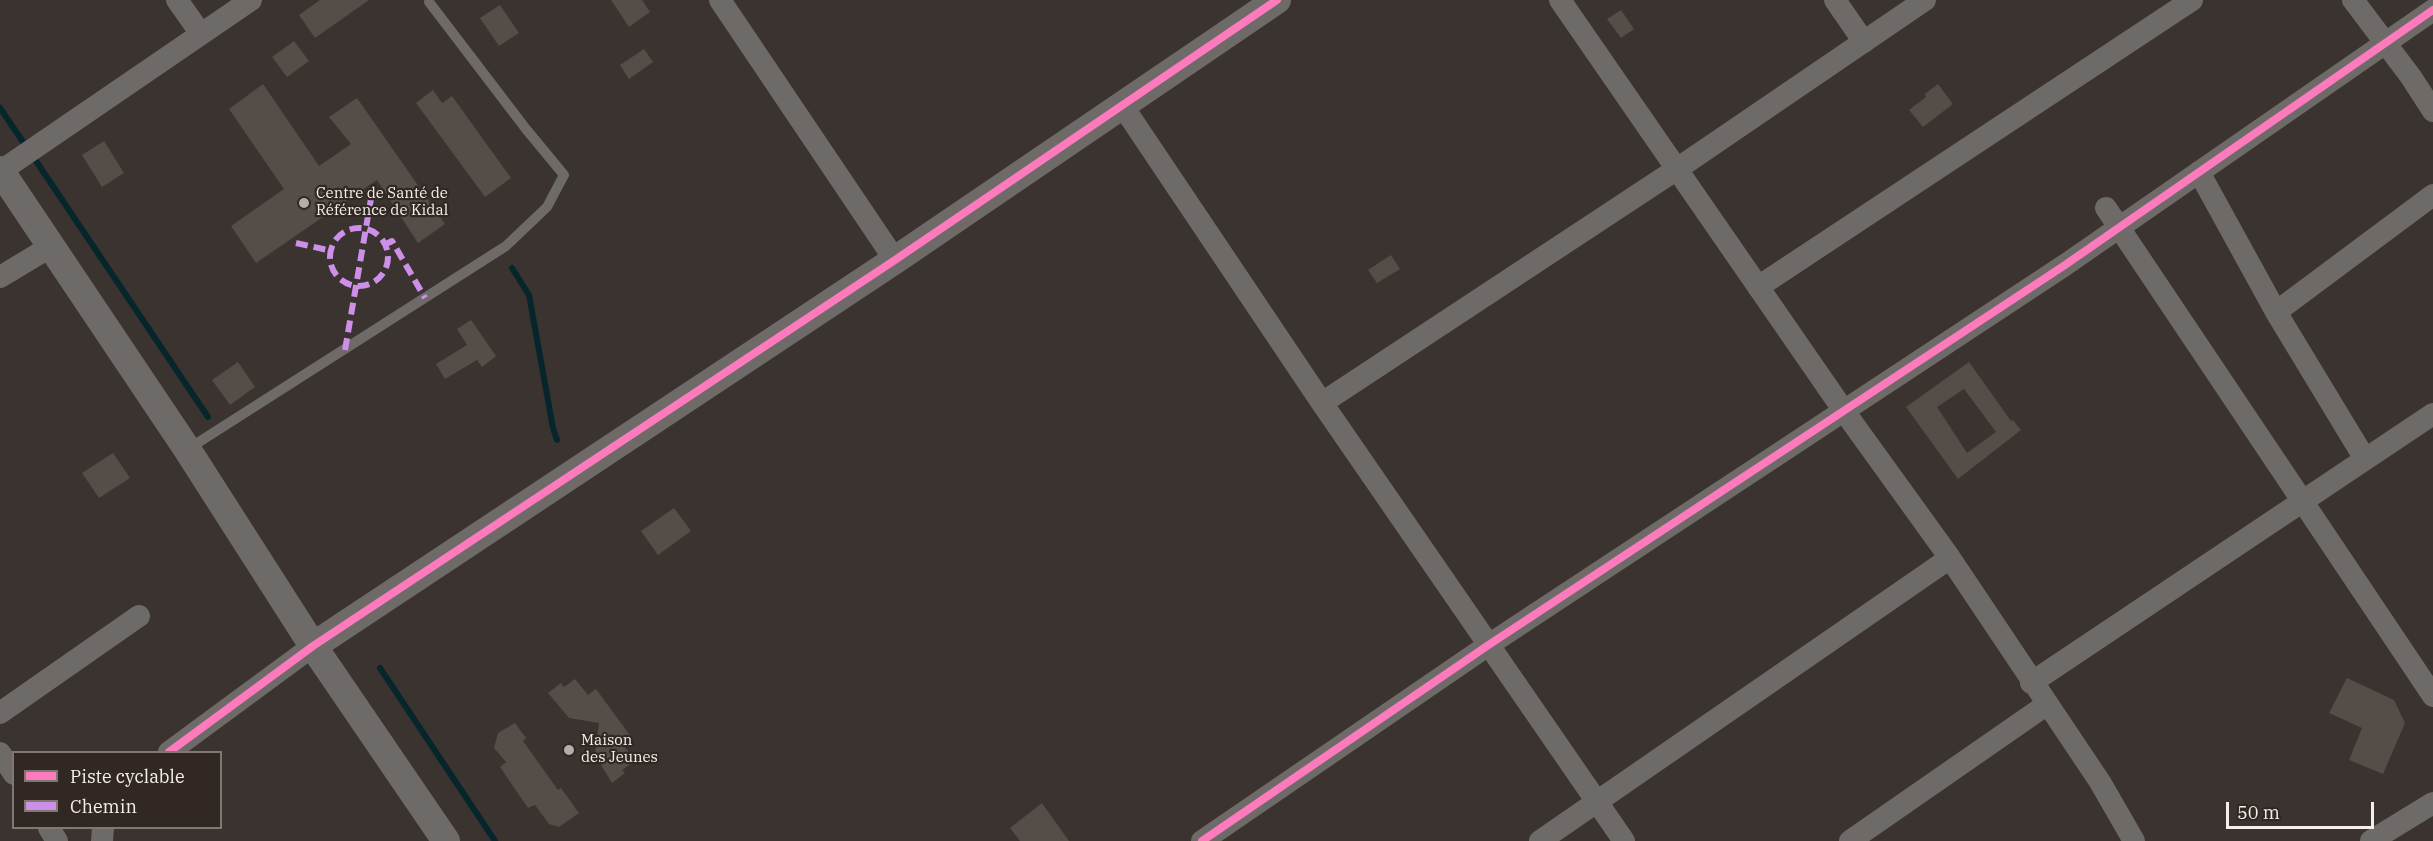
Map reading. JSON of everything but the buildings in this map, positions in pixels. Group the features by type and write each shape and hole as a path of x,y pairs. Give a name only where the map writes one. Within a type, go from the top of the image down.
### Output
{"street":[{"path":"177,0 201,34"},
{"path":"251,0 0,171 188,449 313,646 446,841"},
{"path":"720,0 895,260"},
{"path":"173,751 313,646 895,260 1277,0"},
{"path":"1560,0 1844,411 1950,558 2031,683 2100,783 2134,841"},
{"path":"1835,0 1864,42"},
{"path":"1322,403 1677,169 1925,0"},
{"path":"1758,287 2192,0"},
{"path":"2353,0 2433,111"},
{"path":"1202,841 1229,834 1487,646 2119,227 2433,10"},
{"path":"1122,105 1487,646 1624,841"},
{"path":"2199,172 2276,312 2365,459"},
{"path":"2276,312 2433,195"},
{"path":"2106,208 2433,696"},
{"path":"0,277 50,247"},
{"path":"2031,683 2433,414"},
{"path":"1540,841 1950,558"},
{"path":"0,713 139,616"},
{"path":"1850,841 2046,705"},
{"path":"0,753 12,771"},
{"path":"2371,841 2433,803"}],"lane":[{"path":"188,449 506,246 547,207 564,175 429,2"}],"waterway":[{"path":"0,108 23,142"},
{"path":"36,161 208,417"},
{"path":"512,268 529,295 557,440"},
{"path":"380,668 495,841"}],"marked path":[{"path":"345,350 373,187"},
{"path":"359,228 375,233 383,241 388,257 383,273 375,281 359,286 343,281 335,273 330,257 335,241 343,233 359,228"},
{"path":"384,245 392,241 425,298"},
{"path":"296,243 332,251"}],"cycle path":[{"path":"170,751 313,646 895,260 1277,0"},
{"path":"1202,841 1487,646 2065,265 2433,10"}],"place":[{"name":"Centre de Santé de Référence de Kidal","path":"304,203"},
{"name":"Maison des Jeunes","path":"569,750"}]}
